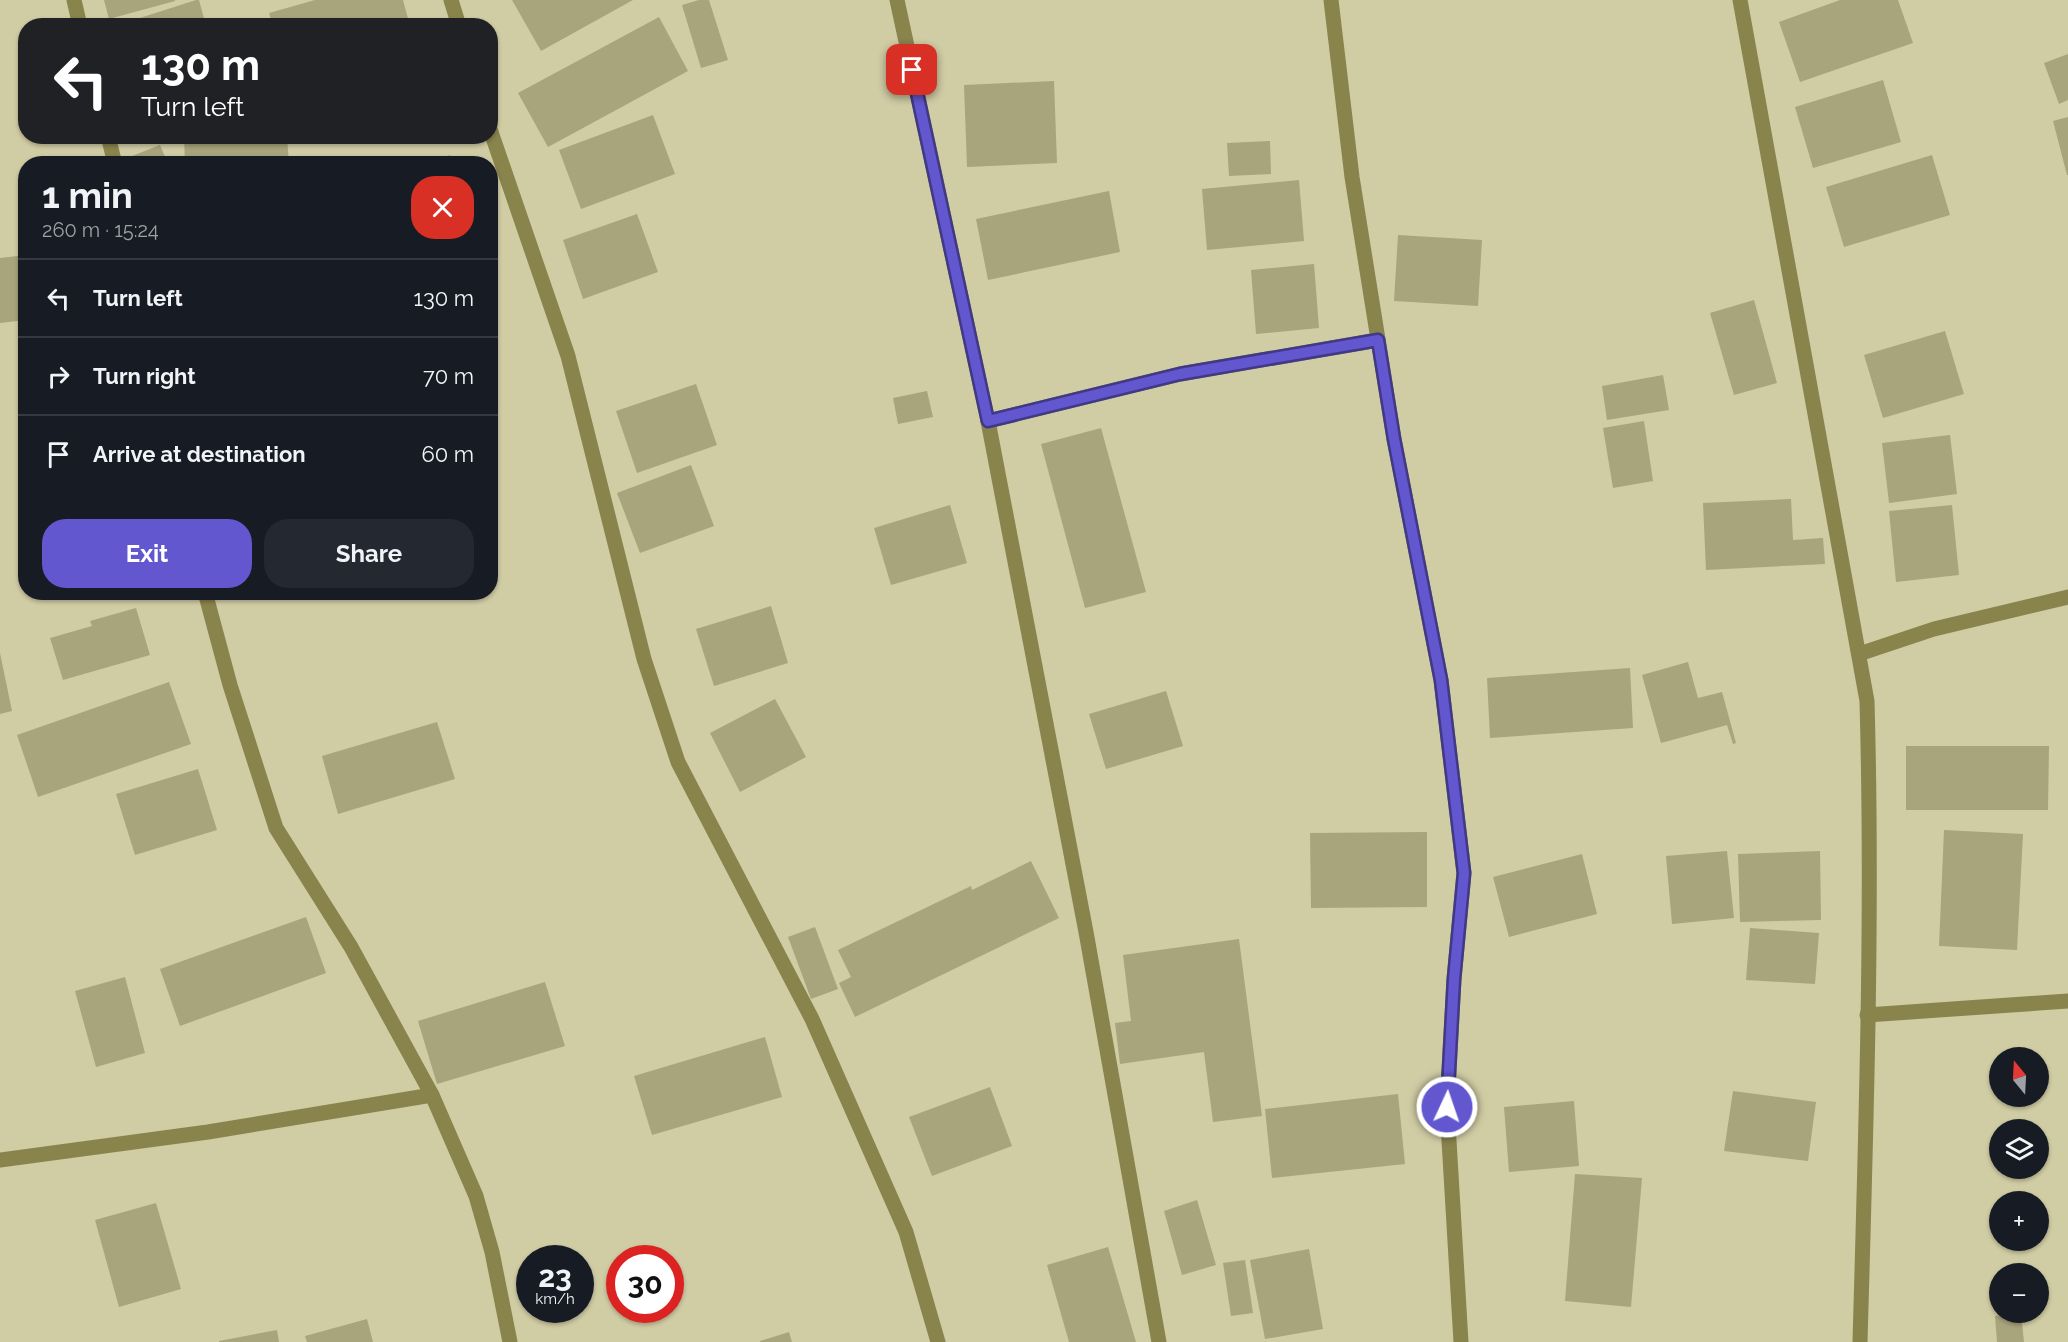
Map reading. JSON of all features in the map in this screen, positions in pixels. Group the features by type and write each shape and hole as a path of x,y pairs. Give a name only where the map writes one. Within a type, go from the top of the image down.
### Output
{"street":[{"path":"74,0 78,18"},
{"path":"451,0 457,18"},
{"path":"897,0 988,421 1086,932 1159,1342"},
{"path":"1331,0 1352,177 1394,439 1441,680 1464,873 1454,979 1447,1107 1461,1342"},
{"path":"1740,0 1867,701 1868,1015 1860,1342"},
{"path":"495,144 568,356 644,659 678,762 812,1019 906,1232 938,1342"},
{"path":"988,421 1180,374 1378,340"},
{"path":"1859,654 1934,629 2068,597"},
{"path":"207,600 230,685 276,828 351,947 432,1095 476,1196 492,1252 510,1342"},
{"path":"1868,1015 2068,1001"},
{"path":"0,1160 208,1132 432,1095"}],"building":[{"path":"104,0 175,0 113,18 109,18"},
{"path":"199,0 204,18 140,18"},
{"path":"315,0 403,0 408,18 271,18 269,13"},
{"path":"512,0 633,0 541,51"},
{"path":"699,0 709,0 728,60 701,68 682,5"},
{"path":"1840,0 1898,0 1913,43 1800,82 1779,22"},
{"path":"659,17 688,71 548,147 518,93"},
{"path":"2068,54 2068,100 2059,104 2044,63"},
{"path":"1883,80 1901,142 1813,168 1795,107"},
{"path":"1054,81 1057,163 967,167 964,85"},
{"path":"653,115 675,174 581,209 559,150"},
{"path":"2068,117 2068,175 2067,175 2053,121"},
{"path":"1270,141 1271,174 1229,176 1227,143"},
{"path":"184,144 288,144 288,156 185,156"},
{"path":"160,145 165,156 132,156"},
{"path":"1932,155 1950,215 1844,247 1826,187"},
{"path":"1299,180 1304,241 1207,250 1202,189"},
{"path":"1109,191 1120,252 988,280 976,219"},
{"path":"637,214 658,272 583,299 563,240"},
{"path":"1398,235 1482,240 1478,306 1394,301"},
{"path":"18,256 18,321 0,323 0,258"},
{"path":"1314,264 1319,328 1256,334 1251,270"},
{"path":"1754,300 1777,383 1734,395 1710,313"},
{"path":"1945,331 1964,394 1883,418 1864,355"},
{"path":"1663,375 1669,410 1607,420 1602,386"},
{"path":"696,384 717,445 637,473 616,411"},
{"path":"927,391 933,417 898,424 893,398"},
{"path":"1644,421 1653,481 1613,488 1603,428"},
{"path":"1101,428 1146,592 1085,608 1041,444"},
{"path":"1950,435 1957,494 1889,503 1882,443"},
{"path":"691,465 714,526 640,553 617,493"},
{"path":"1791,499 1793,540 1823,538 1825,564 1706,570 1703,503"},
{"path":"950,505 967,563 891,585 874,528"},
{"path":"1952,505 1959,575 1896,582 1889,511"},
{"path":"771,606 788,663 714,686 696,629"},
{"path":"136,608 150,655 63,680 50,638 92,626 90,621"},
{"path":"0,653 12,711 0,714"},
{"path":"1688,662 1698,698 1722,692 1736,743 1733,744 1727,725 1661,743 1642,675"},
{"path":"1630,668 1633,728 1490,738 1487,678"},
{"path":"169,682 191,744 38,797 17,735"},
{"path":"1166,691 1183,746 1106,769 1089,714"},
{"path":"775,699 806,757 740,792 710,733"},
{"path":"437,722 455,779 338,814 322,756"},
{"path":"1906,746 2049,746 2048,810 1906,810"},
{"path":"198,769 217,830 135,855 116,794"},
{"path":"1944,830 2023,834 2017,950 1939,946"},
{"path":"1427,832 1427,907 1311,908 1310,833"},
{"path":"1727,851 1734,918 1672,924 1666,856"},
{"path":"1820,851 1821,920 1740,922 1738,854"},
{"path":"1582,854 1597,914 1509,937 1493,877"},
{"path":"1031,861 1059,918 855,1017 839,983 851,977 838,950 971,886 972,890"},
{"path":"306,917 326,973 180,1026 160,969"},
{"path":"815,927 838,989 811,999 788,937"},
{"path":"1750,928 1819,933 1815,984 1746,980"},
{"path":"1239,939 1262,1116 1213,1122 1204,1052 1120,1064 1115,1023 1131,1021 1123,955"},
{"path":"125,977 145,1053 96,1067 75,991"},
{"path":"545,982 565,1046 437,1084 418,1021"},
{"path":"765,1037 782,1097 652,1135 634,1076"},
{"path":"990,1087 1012,1146 932,1176 909,1117"},
{"path":"1733,1091 1816,1102 1808,1161 1724,1151"},
{"path":"1398,1094 1405,1164 1272,1178 1265,1109"},
{"path":"1574,1101 1579,1166 1509,1172 1504,1107"},
{"path":"1575,1174 1642,1178 1631,1307 1565,1301"},
{"path":"1197,1200 1216,1265 1182,1275 1164,1211"},
{"path":"156,1203 181,1289 119,1307 95,1220"},
{"path":"1108,1247 1136,1342 1069,1342 1047,1265"},
{"path":"1309,1249 1323,1329 1265,1339 1250,1260"},
{"path":"1245,1260 1253,1313 1231,1316 1223,1263"},
{"path":"367,1319 373,1342 307,1342 305,1336"},
{"path":"1996,1323 2022,1323 2024,1342 1997,1342"},
{"path":"277,1330 279,1342 219,1342 219,1341"},
{"path":"789,1332 792,1342 760,1342 760,1341"}],"route":[{"path":"912,70 988,421 1180,374 1378,340 1394,439 1441,680 1464,873 1454,979 1447,1107"}]}
